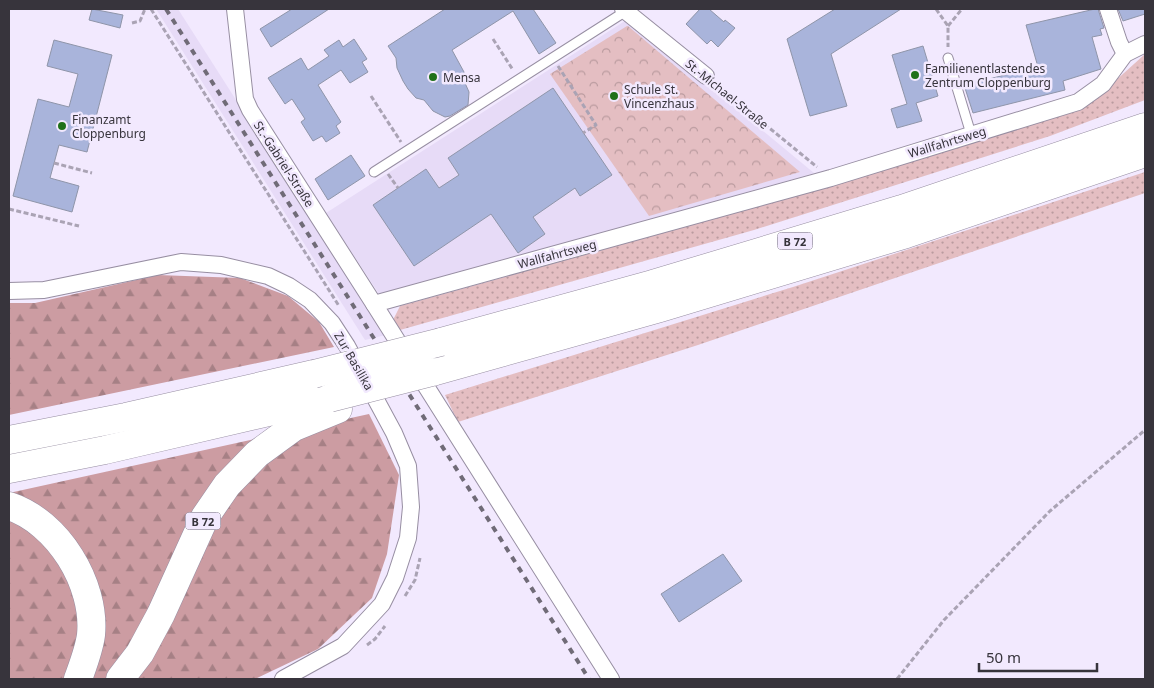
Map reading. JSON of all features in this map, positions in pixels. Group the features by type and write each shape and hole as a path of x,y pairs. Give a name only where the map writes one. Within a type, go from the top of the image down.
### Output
{"highway":[{"name":"B 72","path":"9,440 126,417 314,374 441,342 653,284 902,209 1145,127"},
{"name":"B 72","path":"9,469 334,403 897,237 1145,153"},
{"name":"B 72","path":"120,679 140,653 161,614 204,517 227,485 257,454 294,427 334,403"},
{"path":"9,506 29,516 45,528 70,556 86,588 91,610 91,635 78,679"}],"street":[{"name":"St.-Gabriel-Straße","path":"235,9 245,99 250,110 374,304"},
{"path":"1108,9 1125,54"},
{"name":"St.-Michael-Straße","path":"624,10 706,76"},
{"name":"Wallfahrtsweg","path":"374,304 832,178 1078,102 1103,84 1125,54 1145,44"},
{"name":"Zur Basilika","path":"9,291 44,290 181,262 201,262 245,270 275,279 310,300 332,323 347,346 394,432 408,466 411,507 408,538 395,578 382,604 343,646 283,679"},
{"path":"374,304 611,679"}],"lane":[{"path":"374,172 624,10"},
{"path":"948,58 972,134"}],"path":[{"path":"132,23 140,21 145,9"},
{"path":"936,9 948,26 948,58"},
{"path":"948,26 962,9"},
{"path":"493,39 518,79"},
{"path":"552,58 596,126 583,132"},
{"name":"St.-Michael-Straße","path":"706,76 832,178"},
{"path":"371,96 406,151"},
{"path":"54,163 92,174"},
{"path":"9,209 79,226"},
{"path":"897,679 944,620 1050,511 1145,430"}],"shaded area":[{"path":"156,9 178,9 386,335 365,340"},
{"name":"Schule St. Vincenzhaus","path":"628,19 814,173 381,297 326,213"}],"green space":[{"path":"627,26 800,172 649,216 550,74"},
{"path":"1145,54 1145,100 1050,136 754,230 400,330 393,320 400,306 839,184 1092,102"},
{"path":"1145,172 1145,193 698,345 458,422 445,395 793,287"},
{"path":"158,275 240,278 288,296 319,322 334,347 9,415 9,303 35,303"},
{"path":"369,414 399,475 387,554 372,598 318,649 255,679 9,679 9,493"}],"building":[{"path":"92,9 123,15 120,28 89,20"},
{"path":"292,9 329,9 271,47 260,29"},
{"path":"445,9 533,9 556,43 539,54 513,11 452,50 464,72 465,83 469,92 468,105 445,117 433,111 424,100 416,98 408,89 397,68 396,58 388,46"},
{"path":"700,9 709,9 724,22 725,20 735,28 718,47 711,40 707,44 686,24"},
{"path":"835,9 901,9 831,54 847,106 810,116 787,39"},
{"path":"1098,9 1104,28 1100,29 1102,35 1092,37 1101,69 1063,81 1065,90 973,113 964,85 1038,67 1026,25"},
{"path":"1118,9 1145,9 1145,14 1123,21"},
{"path":"354,39 367,59 362,62 368,72 350,83 341,70 318,85 341,122 336,126 340,133 326,142 322,136 313,141 301,122 305,119 292,99 285,104 268,78 301,58 308,70 329,56 324,50 339,40 343,47"},
{"name":"Finanzamt Cloppenburg","path":"54,40 112,55 87,152 59,145 50,178 79,186 72,212 13,196 38,99 69,107 78,74 47,66"},
{"name":"Familienentlastendes Zentrum Cloppenburg","path":"923,46 938,96 916,103 922,121 897,128 891,109 907,104 892,55"},
{"path":"553,88 612,175 580,196 575,188 533,217 545,234 518,253 491,214 414,266 373,205 426,169 439,188 459,175 448,158"},
{"path":"351,155 365,176 328,200 315,179"},
{"path":"723,554 742,581 679,622 661,594"}],"railway":[{"path":"166,9 589,679"}],"place":[{"name":"Familienentlastendes Zentrum Cloppenburg","path":"915,75"},
{"name":"Mensa","path":"433,77"},
{"name":"Schule St. Vincenzhaus","path":"614,96"},
{"name":"Finanzamt Cloppenburg","path":"62,126"}]}
